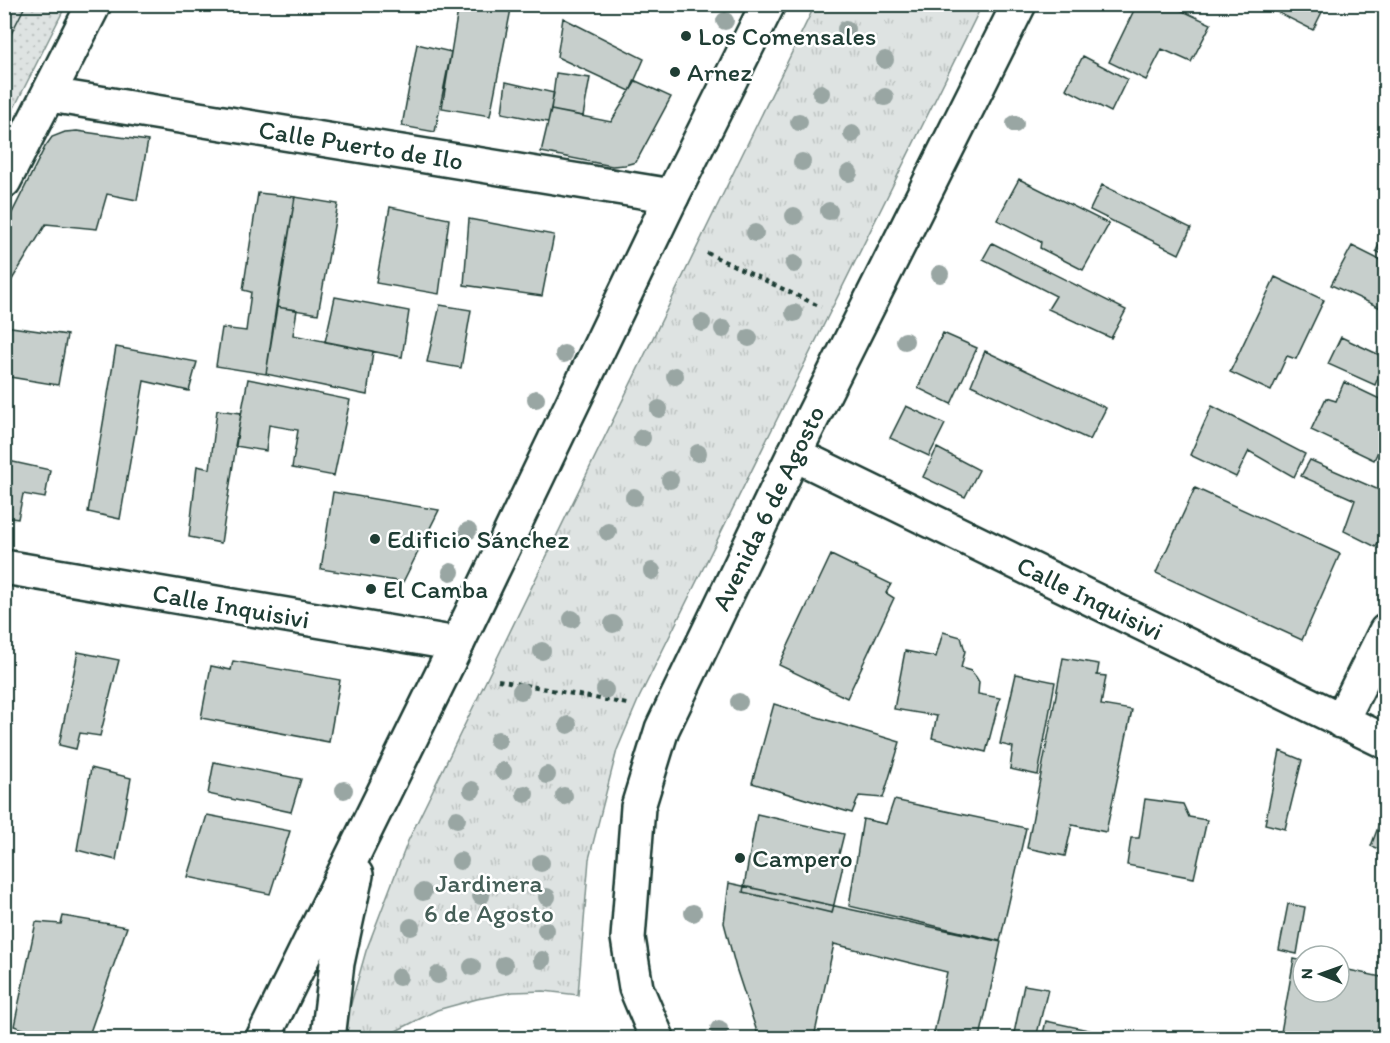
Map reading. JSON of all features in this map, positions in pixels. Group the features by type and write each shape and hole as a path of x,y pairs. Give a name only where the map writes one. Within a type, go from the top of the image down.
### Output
{"main road":[{"path":"4,181 50,95 94,4"},
{"path":"263,1038 457,644 672,196 768,4"},
{"name":"Avenida 6 de Agosto","path":"657,1038 636,988 628,938 638,807 662,729 794,454 1019,4"},
{"name":"Calle Puerto de Ilo","path":"50,95 672,196"},
{"name":"Calle Inquisivi","path":"794,454 1386,742"},
{"name":"Calle Inquisivi","path":"4,567 457,644"},
{"path":"1341,721 1386,632"},
{"path":"328,1038 346,921 375,807"}],"path":[{"path":"708,253 822,307"},
{"path":"498,680 627,704"}],"green space":[{"path":"4,5 66,5 5,126"},
{"name":"Jardinera 6 de Agosto","path":"815,5 982,5 639,698 617,750 589,859 578,995 544,991 513,992 437,1010 385,1038 345,1038 345,1025 366,951 408,841"}],"building":[{"path":"459,4 512,4 490,116 442,108"},
{"path":"1137,4 1168,4 1211,24 1191,62 1162,49 1146,80 1109,62"},
{"path":"1261,4 1326,4 1313,30"},
{"path":"563,18 644,59 630,91 557,57"},
{"path":"417,44 451,52 435,132 402,126"},
{"path":"1083,56 1127,79 1111,112 1066,89"},
{"path":"556,73 590,78 583,116 551,110"},
{"path":"636,81 671,97 636,162 612,166 541,152 551,110 611,122"},
{"path":"506,82 554,93 548,122 502,113"},
{"path":"77,131 148,141 137,200 107,194 97,229 46,224 10,283 4,280 4,229 52,137 65,132"},
{"path":"1019,179 1109,224 1083,270 1040,248 1041,242 997,220"},
{"path":"1102,185 1191,228 1179,254 1090,210"},
{"path":"258,193 295,197 266,374 216,366 222,328 246,331 251,292 243,290"},
{"path":"295,197 338,204 318,314 276,307"},
{"path":"390,207 449,219 439,294 376,283"},
{"path":"469,219 554,235 542,296 464,285"},
{"path":"1386,231 1386,256 1376,251"},
{"path":"992,243 1126,310 1111,338 1048,309 1056,296 983,259"},
{"path":"1352,246 1386,263 1386,319 1382,317 1383,309 1331,285"},
{"path":"1275,277 1324,300 1296,359 1287,356 1271,391 1230,372"},
{"path":"335,297 409,311 402,357 325,342"},
{"path":"440,305 471,310 461,368 427,362"},
{"path":"276,307 297,310 293,335 373,351 367,395 266,374"},
{"path":"4,326 67,335 58,385 4,376"},
{"path":"943,333 977,348 951,404 918,388"},
{"path":"1341,337 1386,358 1375,385 1328,364"},
{"path":"116,347 197,362 189,391 144,381 120,519 88,512"},
{"path":"985,351 1106,408 1090,440 971,385"},
{"path":"248,379 350,400 334,476 292,468 298,430 269,425 266,451 235,446"},
{"path":"1344,382 1386,402 1386,435 1374,460 1311,430 1326,398 1336,401"},
{"path":"906,406 945,424 929,456 890,438"},
{"path":"1212,406 1305,454 1294,477 1249,451 1236,477 1190,455"},
{"path":"217,410 241,413 221,543 189,537 197,466 210,469"},
{"path":"937,448 979,470 965,497 923,477"},
{"path":"4,460 50,470 45,498 23,494 18,519 4,517"},
{"path":"1310,460 1386,493 1386,528 1376,547 1344,531 1355,500 1301,476"},
{"path":"1195,488 1340,554 1302,640 1156,573"},
{"name":"Edificio Sánchez","path":"333,492 439,510 403,582 321,569"},
{"path":"831,555 891,584 886,593 894,598 847,698 779,665"},
{"path":"943,632 961,637 965,651 961,668 971,671 976,677 979,682 978,694 1000,698 986,752 932,738 937,716 894,709 905,651 936,657"},
{"path":"78,652 119,660 100,736 80,733 76,749 59,745"},
{"path":"1063,658 1099,664 1097,675 1106,676 1101,705 1132,710 1106,832 1072,825 1065,856 1027,848"},
{"path":"233,661 340,680 329,742 201,718 211,666 231,670"},
{"path":"1016,674 1055,682 1038,775 1010,769 1013,747 1000,744"},
{"path":"774,704 900,742 883,798 859,796 852,813 752,783"},
{"path":"1280,751 1302,760 1285,829 1265,824"},
{"path":"214,762 301,779 291,812 208,794"},
{"path":"91,768 131,778 116,860 77,850"},
{"path":"1145,799 1183,804 1189,817 1207,820 1194,878 1127,865 1131,838 1139,838"},
{"path":"894,800 1026,828 1000,941 849,906 863,819 886,824"},
{"path":"1386,806 1386,852 1371,846"},
{"path":"757,814 844,834 838,858 844,861 832,913 743,892"},
{"path":"207,815 290,831 270,894 188,877"},
{"path":"729,883 1001,942 980,1038 933,1038 947,972 834,944 815,1033 817,1038 759,1038 724,923"},
{"path":"1288,904 1305,907 1299,944 1291,944 1291,953 1279,950"},
{"path":"63,916 127,927 88,1038 49,1038 14,1026 36,922 61,924"},
{"path":"1351,971 1386,978 1386,1038 1280,1038 1291,976 1291,1004 1351,1004"},
{"path":"1024,985 1048,989 1036,1038 1013,1038"},
{"path":"1046,1021 1093,1031 1091,1038 1042,1038"}],"tram line":[{"path":"4,48 26,4"}],"place":[{"name":"Los Comensales","path":"686,36"},
{"name":"Arnez","path":"675,72"},
{"name":"Edificio Sánchez","path":"375,539"},
{"name":"El Camba","path":"371,589"},
{"name":"Campero","path":"740,858"}]}
